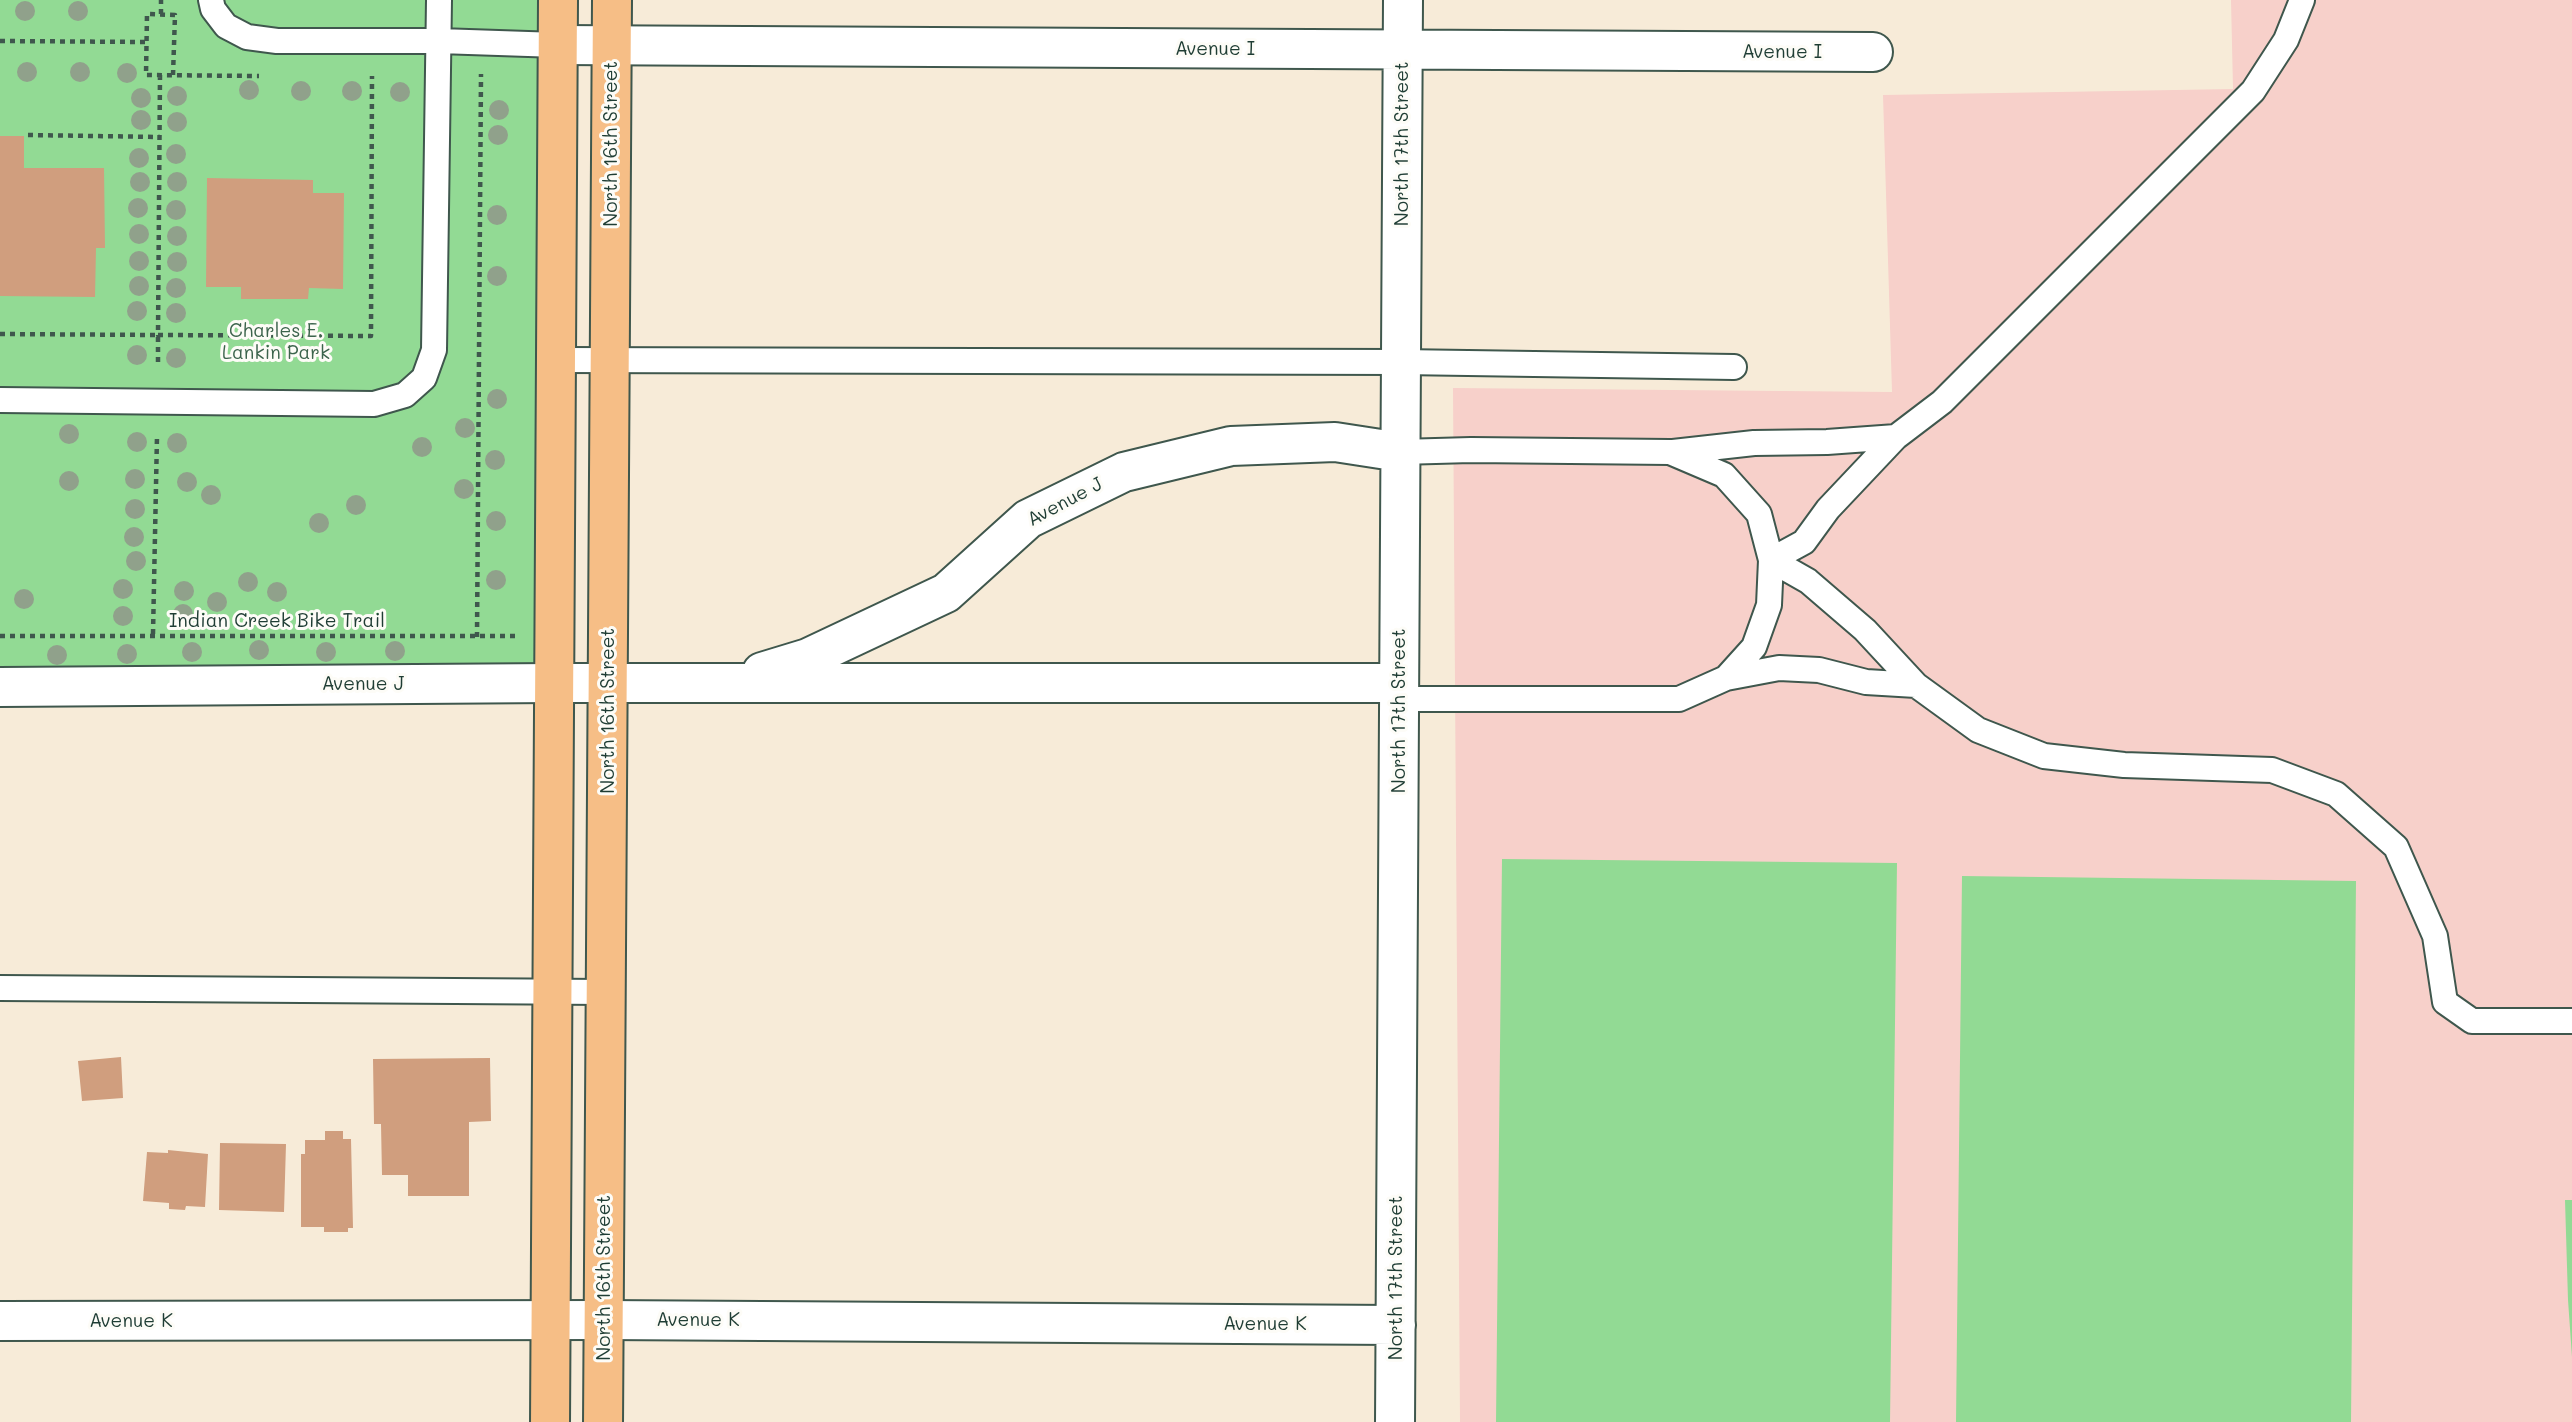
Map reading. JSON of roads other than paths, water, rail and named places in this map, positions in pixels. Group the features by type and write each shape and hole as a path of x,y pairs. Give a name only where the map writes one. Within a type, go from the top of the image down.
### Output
{"main road":[{"path":"550,1422 558,0"},
{"name":"North 16th Street","path":"603,1422 612,0"}],"street":[{"name":"North 17th Street","path":"1395,1422 1403,0"},
{"name":"Avenue I","path":"558,45 1873,52"},
{"name":"Avenue J","path":"726,683 808,658 946,593 1028,519 1124,472 1231,446 1335,442 1400,452"},
{"name":"Avenue J","path":"0,687 726,683 1399,691"},
{"name":"Avenue K","path":"0,1321 604,1320 1396,1325"}],"lane":[{"path":"211,0 213,9 226,26 247,37 277,41 439,41 558,45"},
{"path":"0,400 374,404 405,395 424,378 434,350 436,318 439,0"},
{"path":"1771,560 1804,542 1828,509 1896,437 1942,402 2253,91 2286,40 2302,0"},
{"path":"556,360 1401,362 1734,367"},
{"path":"1400,452 1670,452 1754,443 1896,437"},
{"path":"1670,452 1724,475 1759,514 1771,560 1769,605 1754,647 1726,678"},
{"path":"1771,560 1808,581 1865,630 1916,685 1978,730 2044,756 2124,765 2272,770 2336,794 2396,847 2435,936 2445,1002 2472,1021 2572,1021"},
{"path":"1399,691 1679,699 1726,678 1779,668 1819,670 1866,682 1916,685"},
{"path":"0,988 606,992"}],"park label":[{"name":"Charles E. Lankin Park","path":"276,342"}]}
